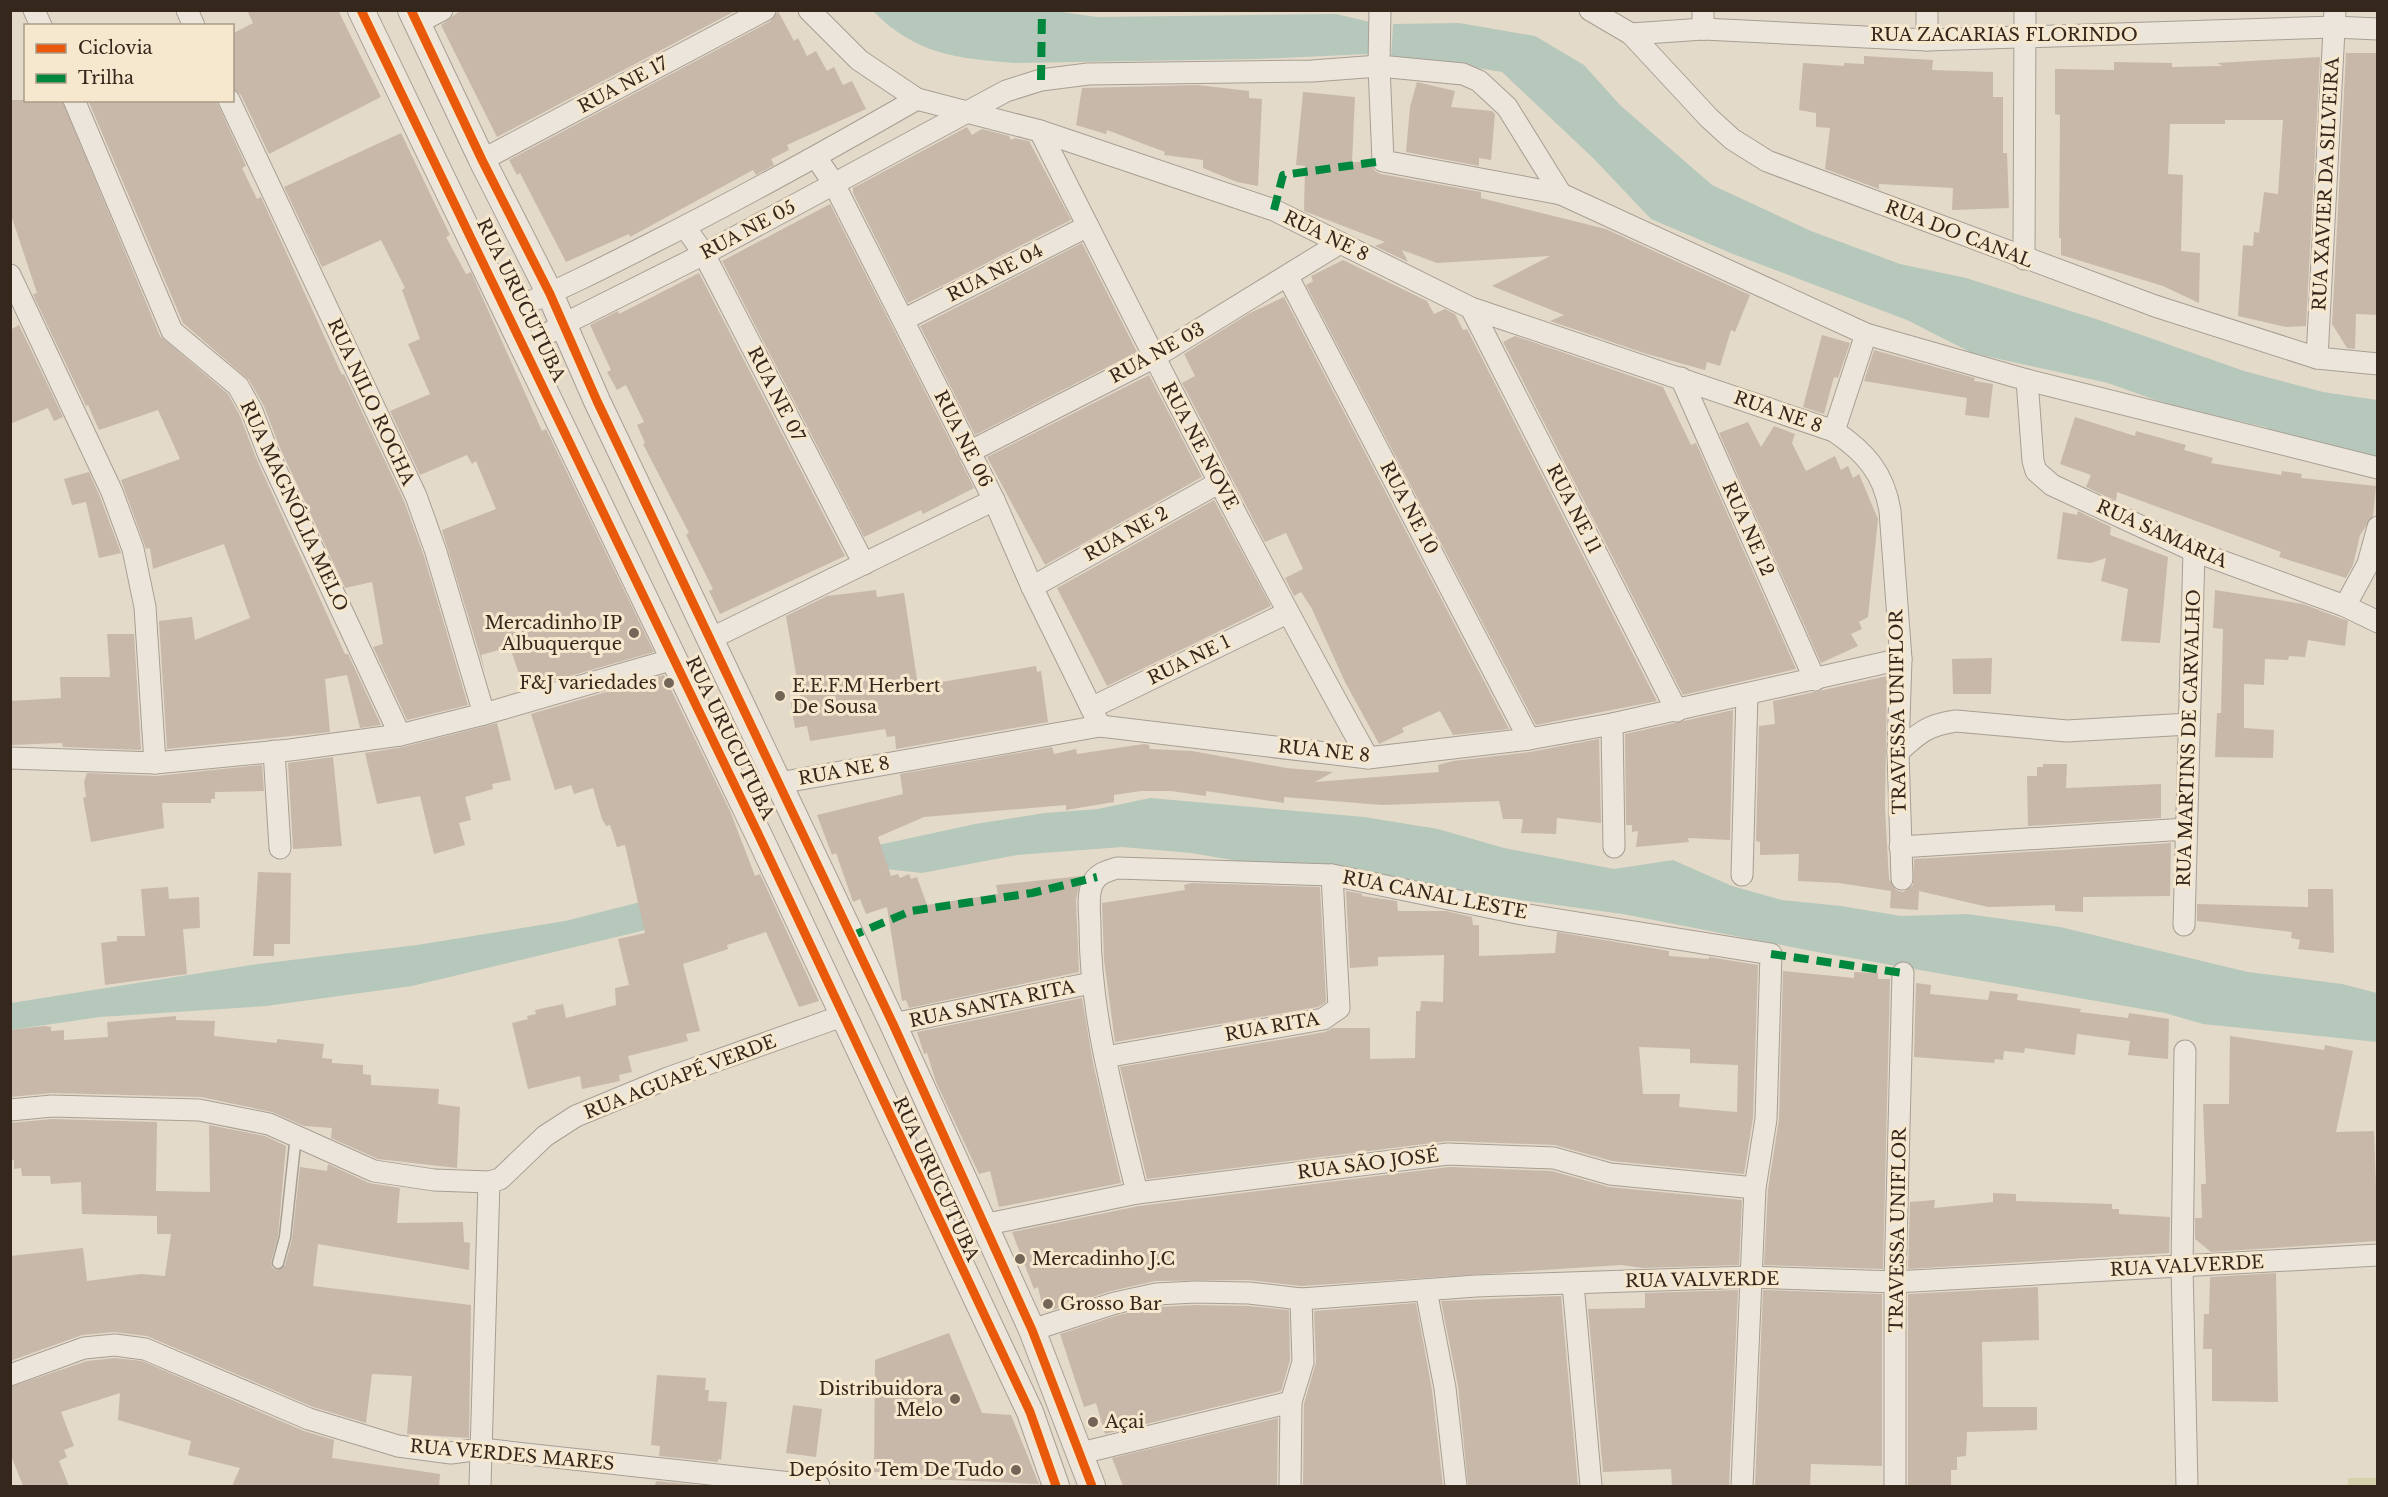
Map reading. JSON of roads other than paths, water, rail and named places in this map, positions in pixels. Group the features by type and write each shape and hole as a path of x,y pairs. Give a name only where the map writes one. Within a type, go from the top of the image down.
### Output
{"street":[{"path":"34,10 40,24"},
{"path":"187,10 193,24"},
{"name":"RUA URUCUTUBA","path":"361,10 508,311 1030,1412 1056,1486"},
{"path":"414,17 442,10"},
{"name":"RUA NE 17","path":"482,160 765,10"},
{"name":"RUA NE 8","path":"809,10 859,60 917,99 1040,131 1274,210 1471,308 1834,432 1857,447"},
{"path":"1380,10 1378,66 1383,161 1561,194 1866,334 2026,380 2378,468"},
{"name":"RUA DO CANAL","path":"1590,10 1630,34 1731,139 1767,161 2024,259 2155,306 2317,358 2378,364"},
{"path":"1927,10 1927,40"},
{"path":"2024,259 2025,10"},
{"name":"RUA URUCUTUBA","path":"414,17 482,160 550,294 597,401 712,638 849,937 893,1024 1032,1330 1092,1486"},
{"name":"RUA ZACARIAS FLORINDO","path":"1630,34 1703,20 1927,40 2025,39 2335,19 2378,29"},
{"name":"RUA XAVIER DA SILVEIRA","path":"2317,358 2335,19"},
{"name":"RUA NE 05","path":"525,347 564,324 704,254 1006,91 1041,80 1088,74 1312,70 1378,66 1463,74 1479,81 1507,107 1561,194"},
{"name":"RUA NE 05","path":"508,311 550,294 685,226 816,157 917,99"},
{"name":"RUA MAGNÓLIA MELO","path":"75,102 172,331 238,386 252,411 268,453 400,735"},
{"name":"RUA NILO ROCHA","path":"230,102 416,496 436,552 484,714"},
{"name":"RUA NE NOVE","path":"1040,131 1153,358 1287,613 1368,758"},
{"name":"RUA NE 06","path":"816,157 834,184 994,500 1032,587 1095,717"},
{"name":"RUA NE 07","path":"685,226 704,254 864,564"},
{"name":"RUA NE 04","path":"903,320 1088,226"},
{"name":"RUA NE 03","path":"969,452 1153,358 1340,243"},
{"path":"10,275 112,492 133,549 146,607 155,763"},
{"name":"RUA NE 10","path":"1288,277 1529,739"},
{"name":"RUA NE 11","path":"1471,308 1677,711"},
{"path":"1834,432 1866,334"},
{"name":"RUA NE 12","path":"1681,378 1815,680"},
{"name":"RUA SAMARIA","path":"2026,380 2032,460 2043,478 2194,551 2345,606 2378,622"},
{"name":"TRAVESSA UNIFLOR","path":"1857,447 1887,489 1901,659 1898,752 1902,879"},
{"name":"RUA NE 2","path":"1032,587 1220,482"},
{"path":"712,638 994,500"},
{"path":"2345,606 2368,564 2378,527"},
{"name":"RUA MARTINS DE CARVALHO","path":"2184,925 2194,551"},
{"name":"RUA NE 1","path":"1095,717 1287,613"},
{"path":"10,758 155,763 400,735 484,714 674,659"},
{"name":"RUA NE 8","path":"779,783 1095,717 1368,758 1529,739 1612,724 1901,659"},
{"path":"1742,875 1747,694"},
{"path":"1898,752 1923,729 1938,723 1956,721 2067,731 2189,724"},
{"path":"1612,724 1614,847"},
{"path":"274,751 280,848"},
{"path":"1900,847 2186,829"},
{"name":"RUA CANAL LESTE","path":"1091,983 1090,896 1097,877 1117,868 1332,875 1522,914 1771,954 1766,1119 1755,1188"},
{"name":"RUA RITA","path":"1105,1056 1323,1019 1334,1014 1340,1008 1332,875"},
{"name":"TRAVESSA UNIFLOR","path":"1895,1486 1895,1282 1903,973"},
{"path":"1091,983 1105,1056 1137,1193"},
{"name":"RUA SANTA RITA","path":"893,1024 1091,983"},
{"name":"RUA AGUAPÉ VERDE","path":"489,1182 500,1179 545,1136 576,1116 668,1078 842,1016"},
{"path":"2185,1051 2182,1268 2187,1486"},
{"path":"10,1110 52,1106 199,1110 269,1124 374,1171 434,1180 489,1182 480,1486"},
{"name":"RUA SÃO JOSÉ","path":"983,1225 1137,1193 1448,1154 1554,1158 1610,1174 1755,1188"},
{"path":"1742,1486 1749,1276 1755,1188"},
{"name":"RUA VALVERDE","path":"1032,1330 1115,1303 1156,1294 1249,1293 1301,1299 1426,1290 1749,1276 1895,1282 2182,1268 2378,1255"},
{"path":"1573,1284 1591,1486"},
{"path":"1426,1290 1445,1388 1456,1486"},
{"path":"1290,1486 1291,1402 1304,1362 1301,1299"},
{"name":"RUA VERDES MARES","path":"10,1375 84,1348 115,1345 145,1349 309,1419 398,1446 451,1453 481,1449 731,1481 819,1486"},
{"path":"1081,1453 1291,1402"}],"lane":[{"path":"278,1263 285,1238 296,1135"}],"place":[{"name":"Mercadinho IP Albuquerque","path":"634,633"},
{"name":"F&J variedades","path":"669,683"},
{"name":"E.E.F.M Herbert De Sousa","path":"780,696"},
{"name":"Mercadinho J.C","path":"1020,1259"},
{"name":"Grosso Bar","path":"1048,1304"},
{"name":"Distribuidora Melo","path":"955,1399"},
{"name":"Açai","path":"1093,1422"},
{"name":"Depósito Tem De Tudo","path":"1016,1470"}]}
